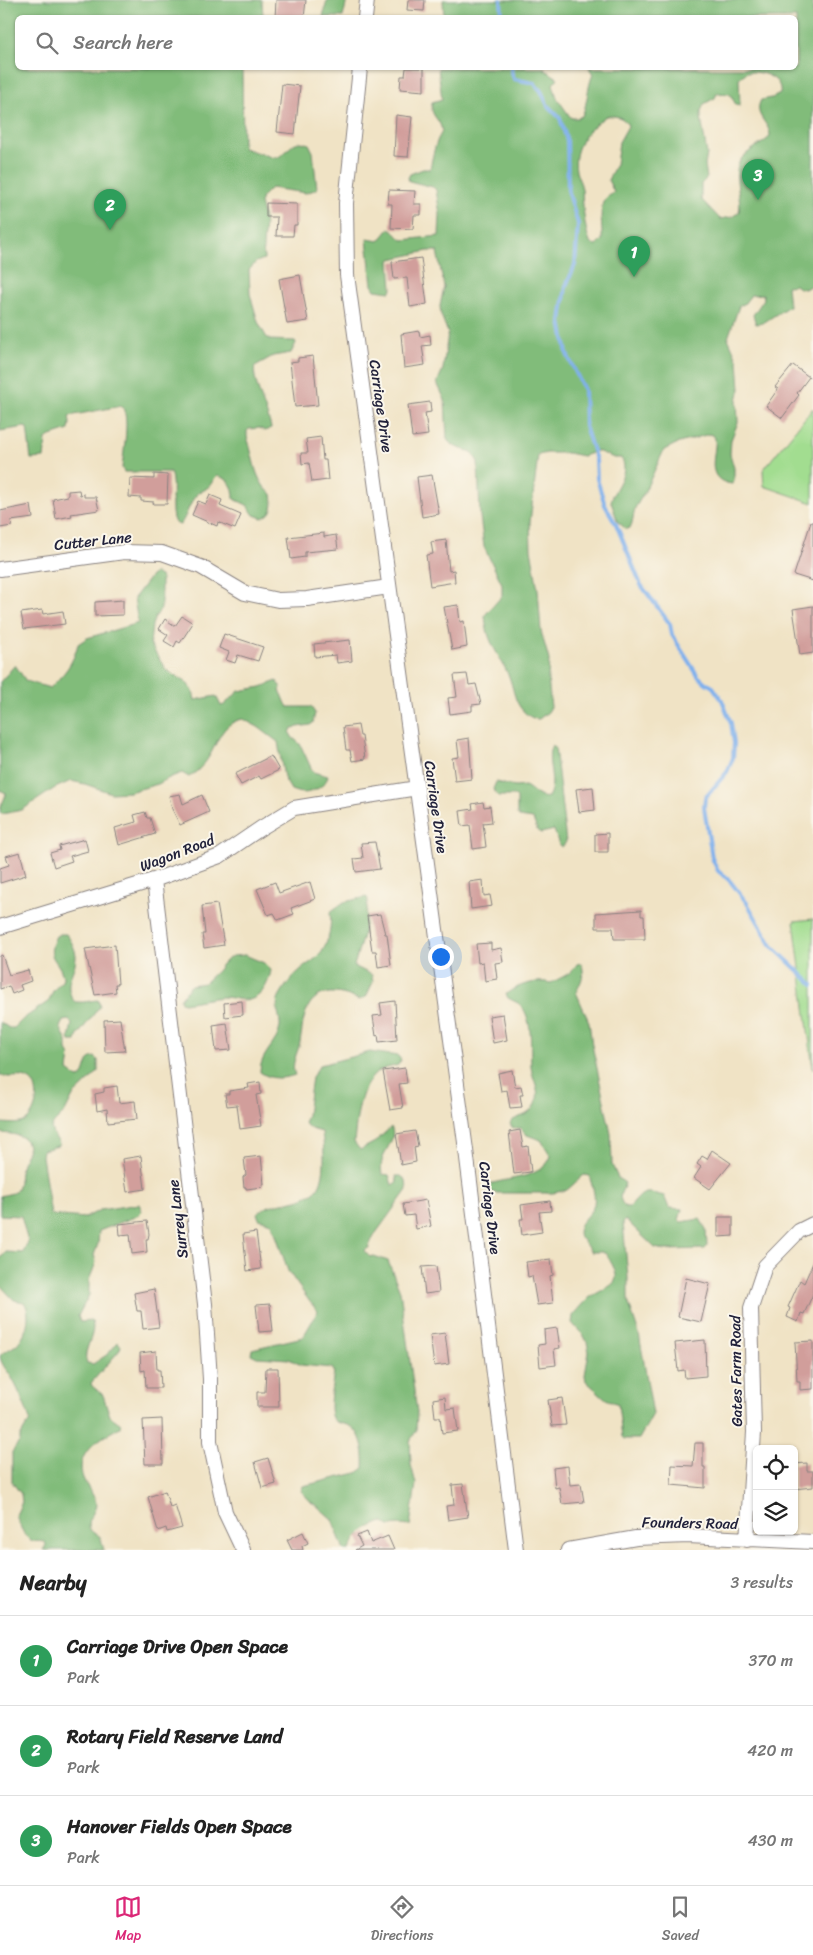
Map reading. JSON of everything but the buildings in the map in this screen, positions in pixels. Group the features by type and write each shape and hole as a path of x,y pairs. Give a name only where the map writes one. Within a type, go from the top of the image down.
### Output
{"street":[{"path":"366,15 367,0"},
{"name":"Carriage Drive","path":"360,70 346,203 347,275 466,1150 516,1550"},
{"name":"Cutter Lane","path":"0,569 124,552 162,553 201,567 245,593 278,600 307,599 389,587"},
{"name":"Wagon Road","path":"0,927 154,880 220,856 294,808 417,788"},
{"name":"Surrey Lane","path":"154,880 205,1304 210,1379 210,1442 225,1512 243,1550"},
{"name":"Gates Farm Road","path":"747,1540 754,1432 751,1308 765,1266 799,1232 813,1224"},
{"name":"Founders Road","path":"568,1550 636,1538 688,1536 813,1542"}],"green space":[{"path":"0,0 262,0 263,15 15,15 15,70 242,70 243,148 275,158 298,142 309,144 313,152 317,189 306,193 271,188 262,197 260,203 265,223 264,259 256,262 249,270 250,294 258,322 267,338 270,340 295,341 296,343 291,353 273,356 255,366 254,372 271,428 265,431 259,428 249,429 247,437 261,483 272,494 271,512 262,518 254,515 247,505 234,499 233,491 226,479 218,476 209,487 197,494 180,525 175,523 172,513 172,478 170,472 124,472 122,468 126,417 121,406 69,416 69,430 48,437 46,440 44,458 31,459 27,428 0,431"},
{"path":"327,0 347,0 343,15 323,15"},
{"path":"443,0 813,0 813,284 805,289 795,285 787,286 789,306 763,323 756,324 753,315 764,299 763,294 751,295 744,304 739,306 728,338 738,361 740,389 737,400 738,422 731,440 730,454 734,468 732,484 722,481 714,470 714,436 709,434 676,444 664,450 635,508 630,528 626,529 618,522 611,502 623,475 624,464 621,458 614,458 597,451 583,456 568,453 538,455 530,522 531,549 538,590 541,631 549,660 548,678 551,707 539,719 528,715 518,704 509,677 491,641 486,625 485,615 502,596 502,584 484,547 480,516 478,462 472,452 455,446 447,439 445,400 437,383 443,369 448,333 441,315 440,306 444,287 437,251 428,251 391,259 392,289 390,292 375,290 372,285 367,239 379,241 389,229 403,240 439,236 440,214 436,190 433,187 409,181 408,178 410,174 423,169 430,169 435,146 441,132 440,124 433,113 432,107 432,102 442,99 438,70 545,70 558,78 553,84 557,98 571,118 582,116 593,74 590,70 798,70 798,15 444,15","holes":["747,72 758,73 775,79 780,88 780,94 761,100 759,106 760,115 770,132 770,137 745,155 740,161 737,167 739,212 732,217 720,219 701,199 701,184 707,178 705,165 707,154 701,111 704,104 715,98 717,93 730,94 736,105 740,106 739,78","606,116 625,120 628,126 619,142 616,164 608,180 614,192 603,203 601,213 602,240 596,246 590,243 588,236 582,189 575,162 576,154 583,139 593,127"]},
{"path":"813,408 813,503 764,486 763,470"},
{"path":"155,573 161,577 161,609 152,625 150,644 166,670 186,682 193,691 195,700 216,696 221,706 239,691 261,687 277,681 288,707 311,707 315,713 313,723 292,728 290,733 300,744 313,772 328,776 327,780 322,786 307,793 291,790 284,778 278,742 258,727 243,719 228,726 218,739 206,761 189,777 182,773 158,784 129,792 111,793 71,781 55,788 22,810 0,813 6,793 0,790 0,682 15,665 26,681 50,688 68,668 78,644 87,638 138,623 134,598"},
{"path":"552,745 555,747 566,842 562,847 559,845 554,830 541,833 537,830 533,819 519,817 517,814 517,798 515,796 498,796 493,789 496,782 515,787 525,786 538,796 548,797 552,784 549,757"},
{"path":"367,897 364,932 354,966 372,975 373,982 366,997 359,1000 343,994 327,993 314,999 304,1018 293,1067 295,1075 277,1078 264,1075 260,1072 263,1059 279,1033 280,1023 277,1004 281,994 295,974 322,952 331,922 330,912 344,902"},
{"path":"813,919 813,1069 794,921"},
{"path":"60,934 68,936 76,953 69,981 72,998 77,1002 98,1000 100,1006 78,1035 76,1041 70,1041 69,1038 72,1024 69,1020 63,1021 60,1027 67,1041 67,1050 70,1055 68,1071 78,1078 82,1077 89,1060 95,1057 98,1060 98,1072 73,1096 65,1112 51,1128 59,1143 58,1146 43,1150 42,1156 51,1215 85,1218 100,1210 139,1204 142,1211 137,1216 99,1231 98,1244 94,1255 96,1262 89,1280 89,1295 78,1316 80,1322 92,1321 93,1327 86,1353 87,1363 93,1364 108,1354 118,1342 121,1346 119,1351 91,1383 103,1395 110,1416 121,1424 120,1427 92,1445 83,1458 81,1466 83,1478 96,1503 89,1521 89,1528 101,1539 104,1550 43,1550 46,1545 45,1542 32,1541 22,1530 16,1515 22,1502 21,1494 12,1482 12,1452 20,1441 20,1437 30,1420 18,1390 3,1365 0,1356 21,1340 28,1318 24,1302 14,1300 0,1285 0,1259 6,1252 23,1253 28,1242 21,1216 0,1215 0,1196 13,1193 17,1189 21,1166 28,1146 24,1138 20,1136 0,1133 0,1123 15,1124 24,1122 32,1114 37,1096 34,1084 30,1080 23,1077 0,1075 0,1022 9,1028 14,1028 23,1019 49,1001 53,991 62,981 63,977 51,950 56,936"},
{"path":"245,955 264,963 271,970 266,985 256,997 246,1000 223,997 181,1002 180,999 191,985 204,983 232,956"},
{"path":"581,963 583,974 576,992 589,1022 611,1134 612,1165 618,1178 625,1183 620,1195 622,1203 625,1207 630,1207 641,1195 647,1193 664,1196 669,1208 682,1209 679,1220 681,1222 700,1219 706,1229 707,1247 705,1249 664,1250 655,1248 628,1222 625,1220 623,1222 628,1301 639,1334 653,1414 639,1439 624,1439 622,1437 618,1404 606,1399 586,1381 585,1375 589,1352 587,1342 572,1323 573,1316 589,1298 610,1286 616,1278 612,1264 606,1254 591,1252 578,1234 581,1222 591,1211 594,1203 594,1192 589,1176 584,1175 567,1190 553,1193 495,1193 487,1190 488,1185 493,1183 526,1176 542,1168 551,1156 541,1140 527,1135 521,1128 513,1128 510,1124 515,1119 526,1115 532,1109 537,1099 537,1090 531,1066 530,1033 527,1016 523,1008 508,998 506,994 528,984 551,983 569,973 577,964"},
{"path":"370,1052 398,1056 401,1060 398,1065 379,1071 367,1085 360,1104 354,1142 360,1150 375,1142 391,1127 393,1132 392,1138 382,1159 382,1174 389,1175 392,1185 397,1183 396,1176 401,1176 406,1180 407,1190 373,1237 368,1249 364,1251 370,1257 374,1256 388,1261 400,1291 417,1412 416,1431 410,1441 411,1465 416,1484 410,1526 389,1526 382,1522 362,1532 350,1550 344,1550 332,1519 312,1503 301,1491 303,1486 357,1473 364,1468 362,1445 358,1433 354,1429 332,1418 330,1402 334,1371 332,1368 301,1365 289,1359 257,1357 251,1354 252,1349 303,1337 318,1311 288,1271 272,1223 259,1219 257,1213 271,1206 302,1198 317,1189 324,1170 322,1132 311,1129 304,1123 307,1115 312,1077 320,1065"}],"waterway":[{"path":"501,0 502,15"},
{"path":"511,70 514,79 534,83 541,91 548,106 560,118 567,141 568,190 578,224 575,265 566,286 561,321 567,354 584,390 585,426 596,460 597,479 605,505 616,524 641,585 670,624 672,635 698,676 713,687 722,700 731,723 734,743 733,758 727,772 705,798 704,807 712,858 718,871 730,881 747,903 772,946 813,985"}],"place":[{"name":"Hanover Fields Open Space","path":"758,200"},
{"name":"Rotary Field Reserve Land","path":"110,230"},
{"name":"Carriage Drive Open Space","path":"634,277"}]}
